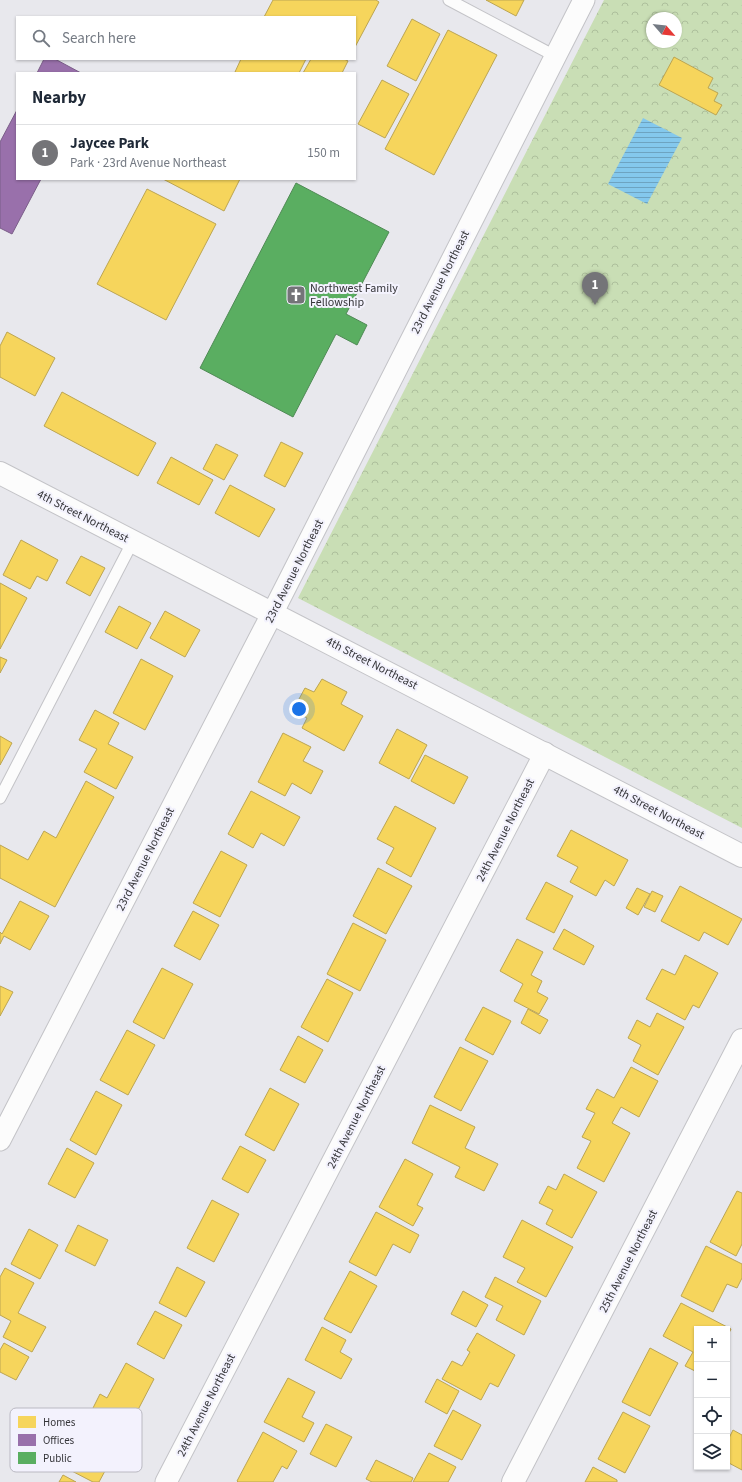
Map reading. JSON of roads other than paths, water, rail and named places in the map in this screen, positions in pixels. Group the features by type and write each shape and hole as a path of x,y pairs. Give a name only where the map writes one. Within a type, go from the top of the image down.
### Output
{"street":[{"name":"23rd Avenue Northeast","path":"0,1140 273,612 584,0"},
{"name":"4th Street Northeast","path":"0,473 273,612 742,856"},
{"name":"24th Avenue Northeast","path":"166,1482 545,753"},
{"name":"25th Avenue Northeast","path":"513,1482 742,1040"}],"lane":[{"path":"449,0 555,56"},
{"path":"0,798 133,541"}],"water":[{"path":"643,118 682,138 647,204 608,184"}],"place":[{"name":"Northwest Family Fellowship","path":"296,295"},
{"name":"Jaycee Park","path":"595,305"}]}
